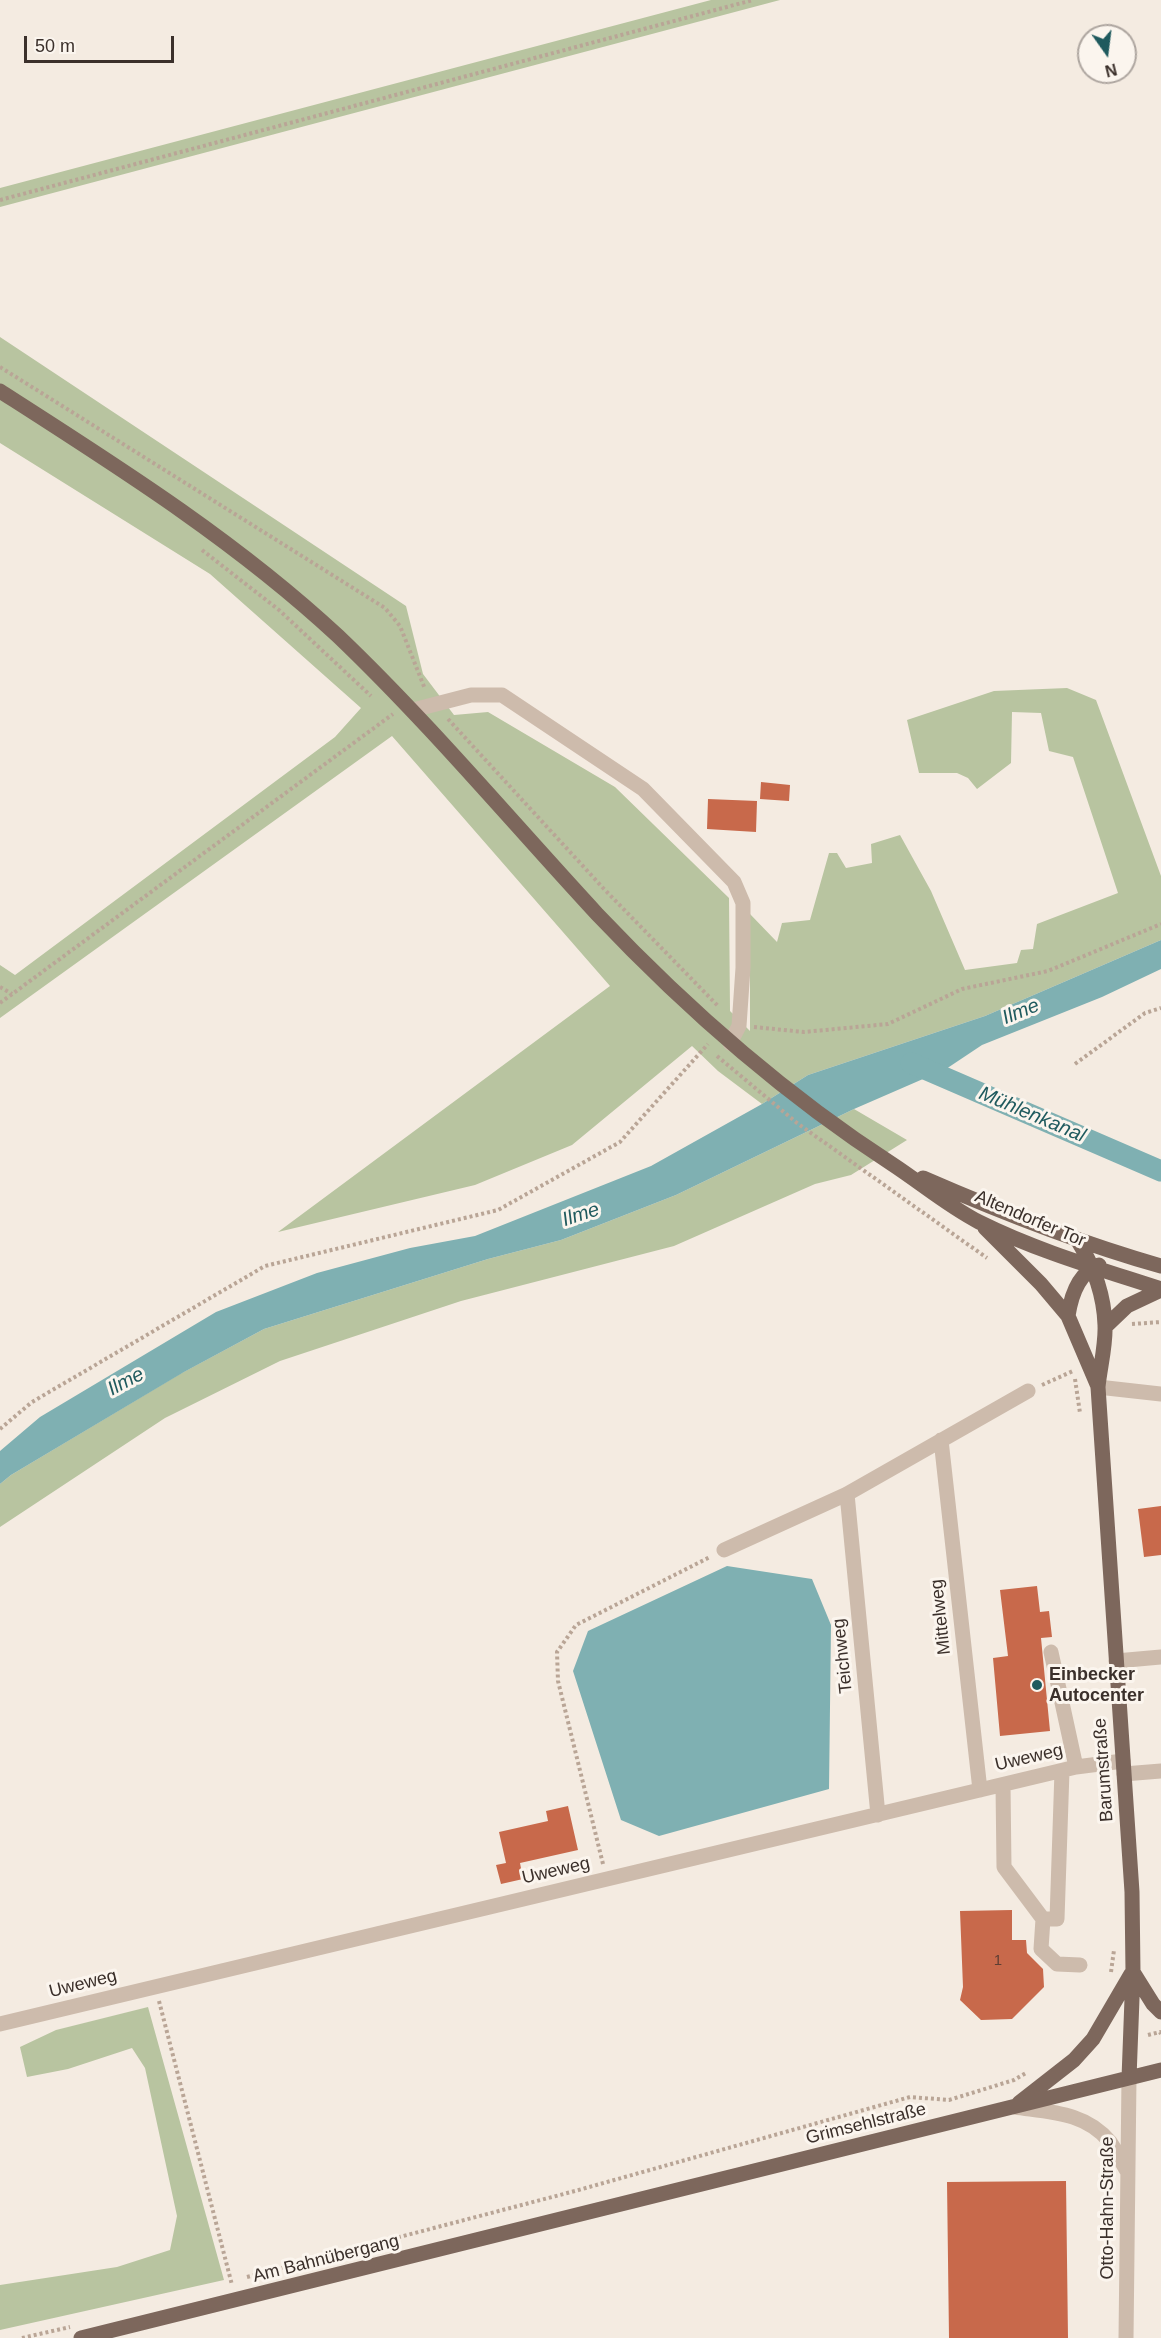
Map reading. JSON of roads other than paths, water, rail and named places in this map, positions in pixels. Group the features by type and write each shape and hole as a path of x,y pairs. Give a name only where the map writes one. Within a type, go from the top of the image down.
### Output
{"main road":[{"name":"Altendorfer Tor","path":"0,391 168,501 265,574 335,634 414,710 598,915 657,975 752,1062 869,1150 979,1222 1060,1256 1161,1289"},
{"name":"Altendorfer Tor","path":"893,1165 986,1206 1078,1240 1161,1266"},
{"name":"Barumstraße","path":"979,1222 1041,1284 1068,1316 1098,1387"},
{"name":"Barumstraße","path":"1078,1240 1093,1267 1099,1285 1106,1327 1098,1387 1132,1892 1133,1971 1129,2078"},
{"path":"1068,1316 1071,1296 1079,1281 1093,1267 1125,1256"},
{"path":"1106,1327 1127,1306 1161,1289"},
{"path":"1015,2107 1074,2060 1094,2039 1133,1971 1153,2004 1161,2012"},
{"name":"Grimsehlstraße","path":"580,2216 1161,2070"},
{"name":"Am Bahnübergang","path":"79,2332 580,2216"}],"street":[{"path":"414,710 471,695 502,696 643,789 734,882 743,903 743,968 739,1026 725,1038"},
{"path":"1098,1387 1161,1394"},
{"path":"724,1550 847,1494 1028,1391"},
{"name":"Mittelweg","path":"941,1440 980,1790"},
{"name":"Teichweg","path":"847,1494 878,1815"},
{"path":"1043,1919 1057,1919 1069,1769 1051,1652"},
{"path":"1116,1661 1161,1657"},
{"name":"Uweweg","path":"0,2024 1069,1769 1123,1767 1161,1771"},
{"path":"1003,1785 1004,1867 1043,1919 1041,1949 1057,1964 1080,1965"},
{"name":"Otto-Hahn-Straße","path":"1126,2338 1129,2078"},
{"path":"1015,2107 1072,2115 1109,2141 1127,2170"}],"water":[{"name":"Ilme","path":"1161,940 1161,969 1102,997 982,1045 946,1069 854,1109 676,1195 561,1240 488,1259 264,1329 184,1372 11,1475 0,1484 0,1451 40,1417 216,1312 317,1273 410,1248 475,1236 651,1166 762,1104 808,1075 985,1016"},
{"path":"727,1566 812,1579 831,1625 829,1789 659,1836 621,1820 573,1671 588,1631"}],"waterway":[{"name":"Mühlenkanal","path":"911,1063 1161,1171"}],"place":[{"name":"Einbecker Autocenter","path":"1037,1685"}]}
